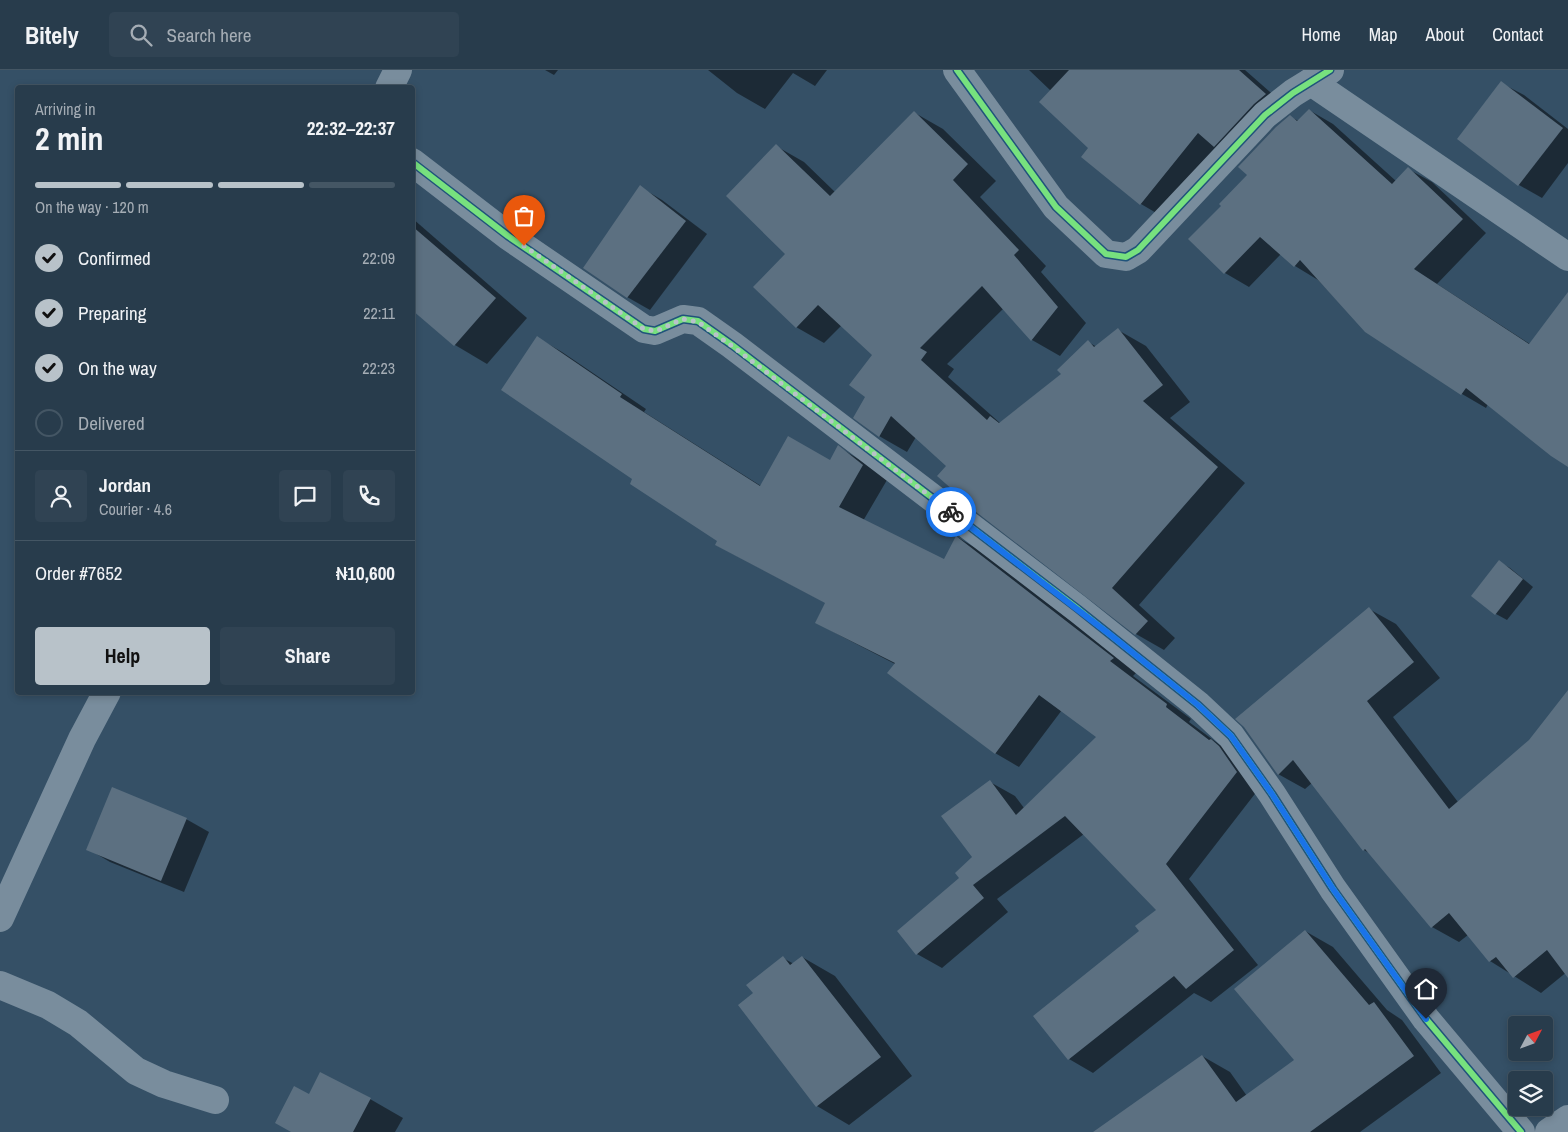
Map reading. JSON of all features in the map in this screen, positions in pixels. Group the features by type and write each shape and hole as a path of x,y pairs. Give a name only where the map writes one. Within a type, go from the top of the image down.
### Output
{"street":[{"path":"390,85 398,70"},
{"path":"957,70 1056,207 1106,254 1126,257 1138,250 1265,115 1293,93 1320,76 1568,257"},
{"path":"415,164 508,236 644,329 656,331 683,319 698,322 705,326 1078,609 1198,705 1231,736 1272,794 1333,889 1426,1019 1520,1132"},
{"path":"0,918 82,739 105,695"},
{"path":"0,985 48,1005 78,1024 136,1071 164,1084 215,1100"},
{"path":"1549,1132 1568,1119"}],"building":[{"path":"1069,70 1239,70 1266,94 1254,104 1214,147 1198,133 1140,205 1081,157 1088,148 1039,102"},
{"path":"1501,81 1563,128 1518,186 1457,139"},
{"path":"1309,109 1392,184 1408,167 1463,219 1414,269 1529,344 1568,292 1568,467 1551,456 1466,388 1461,395 1365,332 1300,260 1294,267 1260,237 1224,274 1188,239 1221,206 1219,204 1247,175 1238,167 1290,115 1297,121"},
{"path":"914,111 968,164 953,180 1019,250 1014,255 1058,307 1031,341 982,286 920,348 927,352 921,360 987,420 990,416 999,423 1061,374 1057,370 1088,340 1094,347 1118,328 1163,385 1143,401 1218,467 1112,588 1148,621 1135,635 971,508 937,476 946,466 891,416 879,437 853,418 865,397 849,385 872,355 818,305 796,328 753,287 785,254 726,196 776,144 830,196"},
{"path":"640,185 686,221 627,298 583,268"},
{"path":"415,229 496,298 454,346 415,313"},
{"path":"537,336 622,394 620,397 760,486 788,436 830,460 838,445 863,465 839,507 944,559 956,536 1114,658 1110,661 1167,704 1166,707 1219,746 1237,772 1166,864 1234,950 1186,989 1174,976 1068,1060 1033,1016 1139,931 1135,926 1156,910 1065,816 973,885 984,898 916,955 897,931 959,878 955,873 972,857 941,816 990,780 1016,815 1096,737 1039,695 995,754 887,673 895,663 815,623 825,603 715,545 717,541 630,484 632,479 501,390"},
{"path":"1499,560 1523,579 1495,615 1471,596"},
{"path":"1369,607 1414,662 1367,701 1449,809 1529,740 1568,690 1568,978 1547,950 1513,978 1496,957 1489,962 1449,913 1431,928 1365,849 1363,851 1293,760 1278,775 1244,727 1235,719"},
{"path":"112,787 187,818 161,881 86,850"},
{"path":"1305,930 1369,1005 1374,1002 1414,1056 1310,1132 1093,1132 1202,1055 1236,1102 1294,1060 1234,989"},
{"path":"783,956 790,965 802,956 881,1057 816,1107 738,1005 753,993 746,985"},
{"path":"320,1072 371,1098 353,1132 291,1132 275,1123 294,1086 309,1094"}],"cycle path":[{"path":"957,70 1056,207 1106,254 1126,257 1138,250 1265,115 1293,93 1330,70"},
{"path":"415,164 508,236 644,329 655,331 683,319 698,321 1078,609 1198,705 1231,736 1272,794 1333,889 1426,1019 1521,1132"}],"way so far":[{"path":"524,246 644,329 656,331 683,319 698,322 951,512"}],"route":[{"path":"951,512 1078,609 1198,705 1231,736 1272,794 1333,889 1426,1019"}]}
